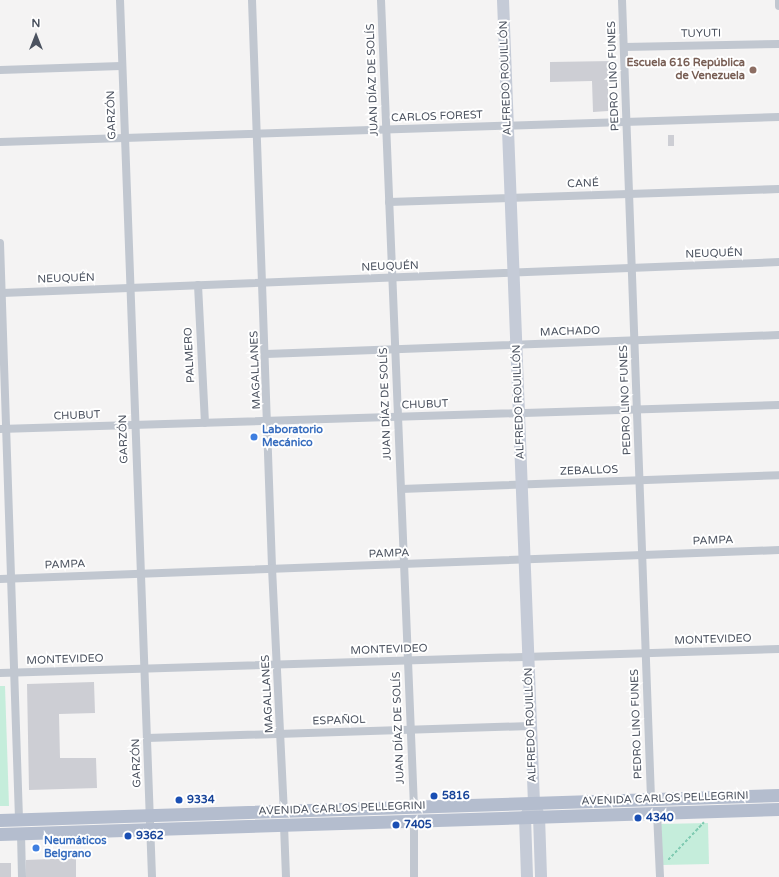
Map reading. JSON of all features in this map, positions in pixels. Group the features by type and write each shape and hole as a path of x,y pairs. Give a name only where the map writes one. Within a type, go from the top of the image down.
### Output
{"main road":[{"name":"AVENIDA CARLOS PELLEGRINI","path":"0,834 284,824 534,803 779,795"},
{"name":"AVENIDA CARLOS PELLEGRINI","path":"0,820 284,811 525,817 779,809"}],"street":[{"name":"GARZÓN","path":"120,0 121,66 152,877"},
{"name":"MAGALLANES","path":"252,0 269,421 272,568 284,811"},
{"name":"JUAN DÍAZ DE SOLÍS","path":"381,0 414,814 414,877"},
{"name":"ALFREDO ROUILLÓN","path":"503,0 534,803"},
{"name":"PEDRO LINO FUNES","path":"622,0 651,799"},
{"path":"779,0 779,6"},
{"name":"TUYUTI","path":"624,47 779,44"},
{"path":"0,70 121,66"},
{"name":"CARLOS FOREST","path":"0,142 779,117"},
{"name":"CANÉ","path":"389,202 779,189"},
{"path":"0,243 3,429 11,578 19,820"},
{"name":"NEUQUÉN","path":"2,293 779,262"},
{"name":"PALMERO","path":"198,285 205,423"},
{"name":"MACHADO","path":"266,354 779,335"},
{"name":"CHUBUT","path":"3,429 779,405"},
{"name":"ZEBALLOS","path":"400,488 779,475"},
{"name":"PAMPA","path":"0,578 272,568 403,565 779,550"},
{"name":"MONTEVIDEO","path":"0,673 144,668 277,666 408,660 779,649"},
{"name":"ESPAÑOL","path":"147,738 531,726"},
{"path":"534,803 540,816 541,877"},
{"path":"527,877 525,817 534,803"},
{"path":"657,813 660,877"},
{"path":"284,824 286,877"},
{"path":"21,833 22,877"}],"path":[{"path":"659,864 665,862 706,819 708,811"}],"green space":[{"path":"0,686 5,686 9,806 0,806"},
{"path":"708,823 709,864 662,865 661,824"}],"building":[{"path":"613,61 613,81 608,81 608,111 593,112 592,81 550,82 550,62"},
{"path":"668,135 674,135 674,146 668,146"},
{"path":"94,682 95,713 59,714 60,758 96,758 97,788 29,790 27,684"},
{"path":"76,858 76,877 26,877 26,860"},
{"path":"0,863 11,863 11,877 0,877"}],"place":[{"name":"Escuela 616 República de Venezuela","path":"753,70"},
{"name":"Laboratorio Mecánico","path":"254,437"},
{"name":"5816","path":"434,796"},
{"name":"9334","path":"179,800"},
{"name":"4340","path":"638,818"},
{"name":"7405","path":"396,825"},
{"name":"9362","path":"128,836"},
{"name":"Neumáticos Belgrano","path":"36,848"}]}
